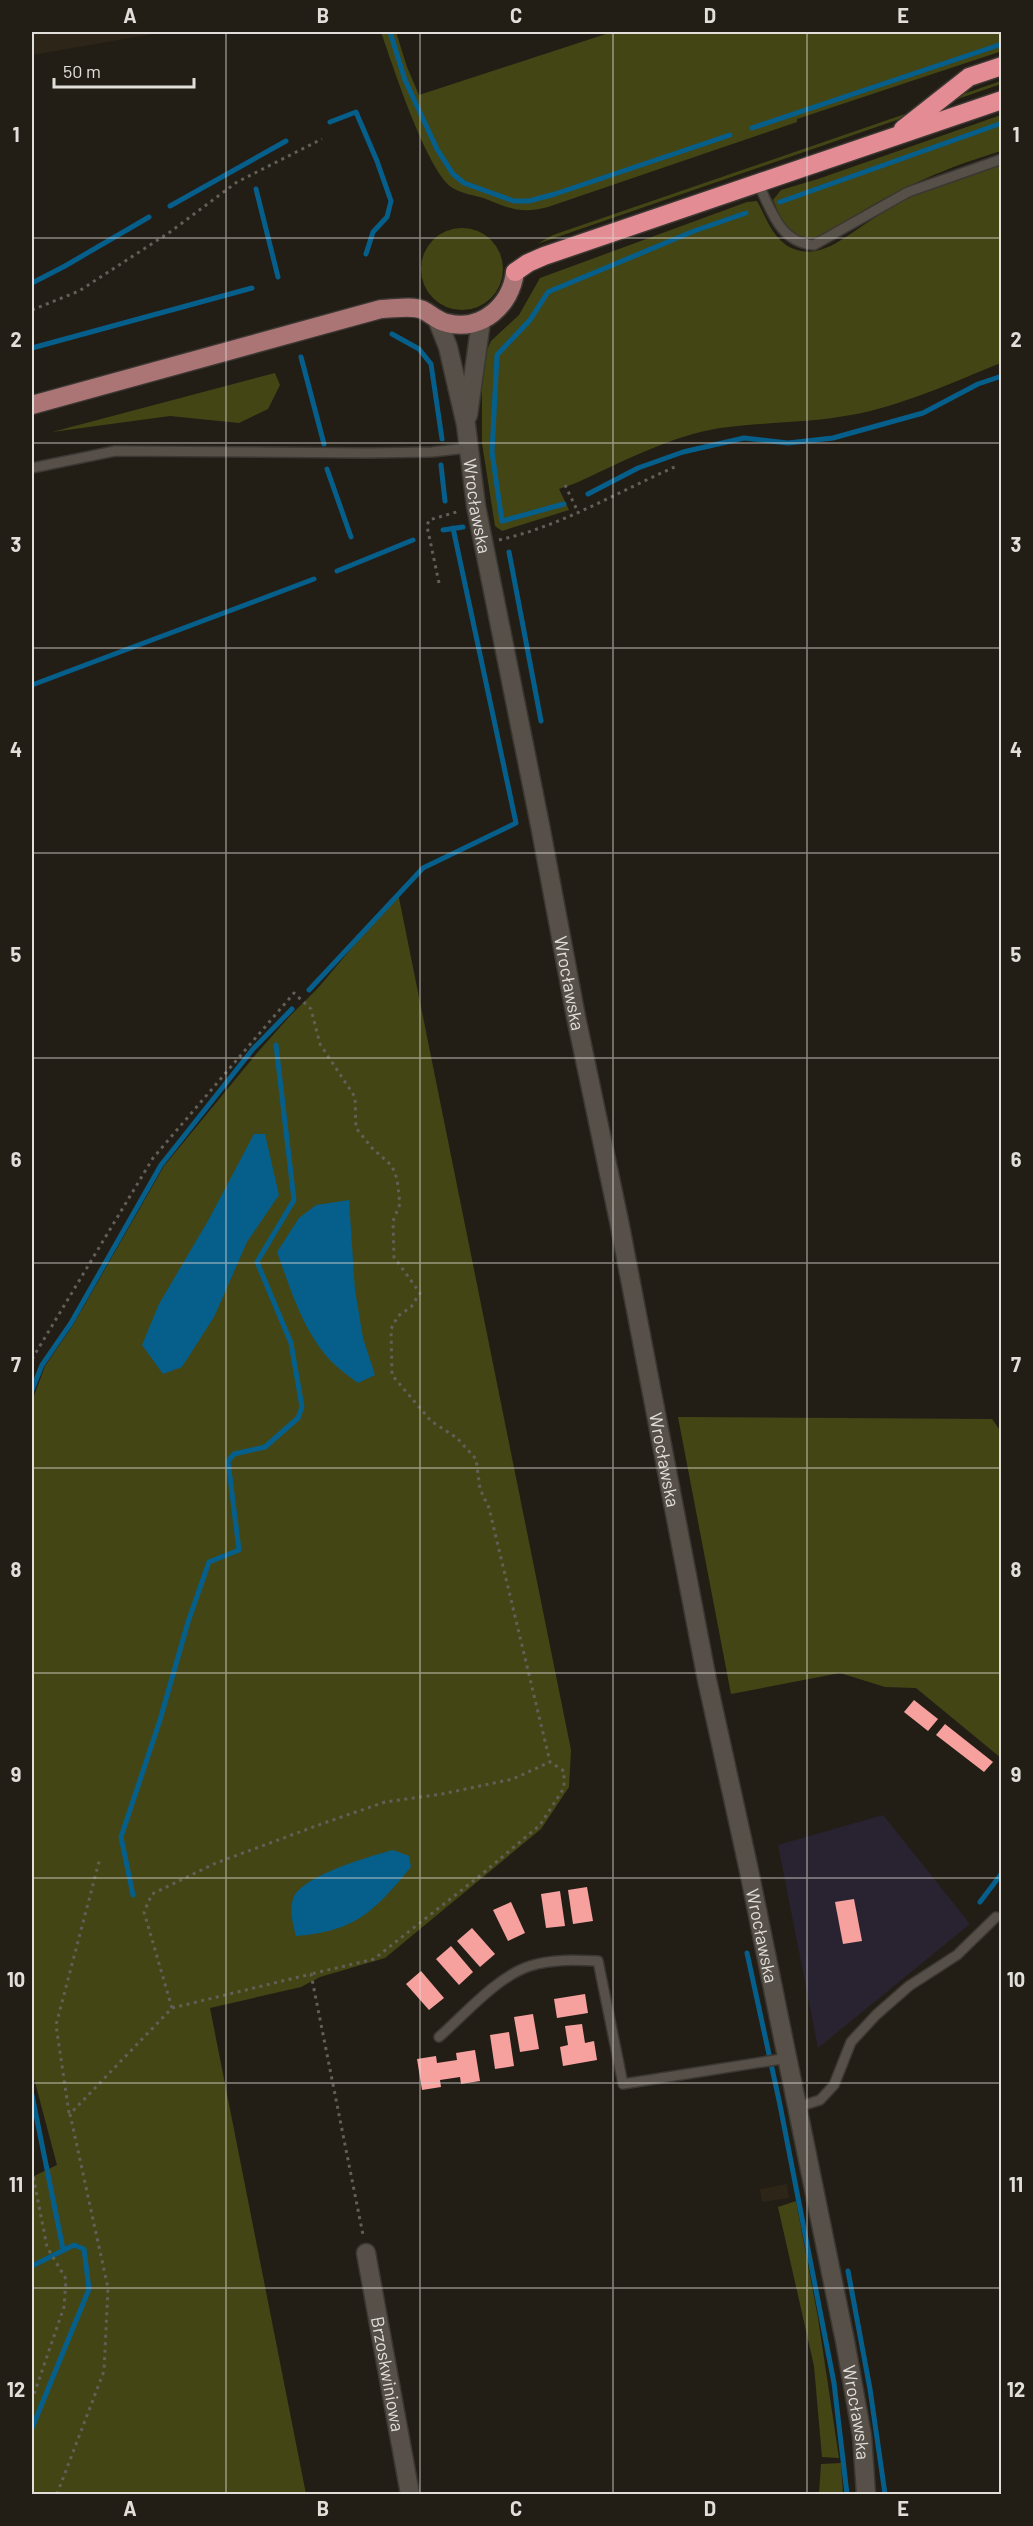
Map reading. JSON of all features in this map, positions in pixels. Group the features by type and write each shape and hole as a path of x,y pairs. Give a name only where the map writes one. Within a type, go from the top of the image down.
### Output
{"highway":[{"path":"892,138 969,77 1002,66"},
{"path":"516,272 528,263 544,256 1002,100"}],"main road":[{"path":"34,404 381,309 422,310 436,320 459,325 481,321 505,302 514,283 516,272"}],"street":[{"path":"436,320 448,347 466,425"},
{"path":"466,425 481,321"},
{"name":"Wrocławska","path":"466,425 476,506 707,1680 788,2058 862,2436 866,2494"},
{"name":"Brzoskwiniowa","path":"366,2253 410,2494"}],"lane":[{"path":"758,183 778,227 797,241 814,245 908,192 1002,159"},
{"path":"32,468 115,451 368,453 432,452 468,448"},
{"path":"798,2107 820,2100 834,2085 851,2042 876,2014 909,1986 957,1955 996,1917"},
{"path":"439,2037 509,1975 530,1966 565,1960 598,1961 623,2084 788,2058"}],"path":[{"path":"32,310 79,291 170,232 237,183 322,139"},
{"path":"484,544 512,538 578,512 677,466"},
{"path":"565,485 578,512"},
{"path":"439,583 427,526 429,520 476,506"},
{"path":"32,1359 153,1158 294,993 311,1009 320,1044 355,1097 356,1128 372,1148 392,1166 397,1179 400,1204 393,1221 394,1257 420,1293 411,1307 398,1316 391,1329 392,1375 431,1421 457,1438 476,1459 480,1489 489,1508 550,1762 564,1771 564,1788 540,1825 374,1959 172,2008 70,2114"},
{"path":"172,2008 144,1912 152,1894 216,1863 385,1802 442,1794 513,1779 550,1762"},
{"path":"57,2494 104,2371 108,2288 70,2114 57,2025 100,1858"},
{"path":"311,1974 366,2253"},
{"path":"32,2170 47,2247 66,2279 64,2307 32,2400"}],"shaded area":[{"path":"32,32 164,32 32,55"},
{"path":"883,1815 970,1924 818,2048 778,1845"},
{"path":"787,2184 789,2198 762,2202 760,2189"}],"green space":[{"path":"381,32 396,32 419,95 612,32 1001,32 1002,51 797,119 797,122 548,207 523,210 509,208 459,191 451,187 441,176 411,114"},
{"path":"1001,81 1001,84 537,244 553,235"},
{"path":"1001,115 1001,151 961,164 908,187 817,237 804,237 792,232 784,223 773,200 781,190"},
{"path":"1001,163 1001,363 927,393 870,411 819,420 720,428 683,437 559,489 569,510 502,531 495,526 482,443 482,385 486,352 491,341 519,315 540,278 747,202 757,201 773,232 785,244 801,251 821,250 840,241 898,203 949,181"},
{"path":"462,228 478,231 491,240 500,253 503,269 500,285 491,298 478,307 462,310 446,307 433,298 424,285 421,269 424,253 433,240 446,231"},
{"path":"275,373 280,385 268,409 239,423 170,416 52,432"},
{"path":"398,893 571,1750 569,1787 541,1829 385,1958 320,1977 301,1987 210,2008 306,2494 32,2494 32,2177 57,2165 32,2071 32,1401 45,1366 73,1325 164,1166 257,1053 318,988"},
{"path":"678,1417 992,1419 1002,1433 1001,1758 916,1688 885,1687 840,1673 731,1694"},
{"path":"796,2201 818,2318 839,2458 822,2457 814,2366 778,2207"},
{"path":"841,2463 843,2494 819,2494 821,2464"}],"water":[{"path":"254,1134 265,1134 279,1195 247,1242 214,1317 182,1367 163,1374 142,1345 159,1304 209,1219"},
{"path":"349,1200 355,1290 363,1338 375,1375 358,1383 332,1362 313,1338 293,1296 277,1252 299,1218 316,1205"},
{"path":"393,1850 409,1856 411,1867 374,1907 349,1924 296,1936 291,1908 293,1899 308,1882 337,1868"}],"building":[{"path":"914,1700 938,1719 928,1731 904,1712"},
{"path":"945,1724 993,1762 984,1772 936,1735"},
{"path":"587,1887 593,1921 573,1924 568,1890"},
{"path":"560,1891 565,1926 546,1928 541,1894"},
{"path":"854,1899 862,1941 843,1944 835,1902"},
{"path":"511,1902 525,1933 508,1941 493,1910"},
{"path":"472,1928 495,1954 480,1967 457,1941"},
{"path":"451,1946 473,1972 459,1985 436,1959"},
{"path":"421,1971 444,1998 429,2010 406,1984"},
{"path":"585,1994 588,2013 557,2018 554,1999"},
{"path":"533,2014 539,2049 520,2052 514,2017"},
{"path":"582,2024 585,2043 594,2041 597,2060 563,2066 560,2047 568,2045 565,2026"},
{"path":"509,2032 514,2066 495,2069 490,2035"},
{"path":"475,2050 480,2081 461,2084 460,2077 440,2080 441,2087 422,2090 417,2059 436,2056 437,2063 457,2060 456,2053"}],"waterway":[{"path":"390,32 405,80 437,149 453,174 464,183 514,201 529,201 555,194 730,135"},
{"path":"752,128 1002,44"},
{"path":"330,122 356,112 391,201 387,217 373,232 366,254"},
{"path":"780,202 1002,123"},
{"path":"170,206 286,141"},
{"path":"256,189 278,277"},
{"path":"564,504 502,521 492,452 497,355 530,320 548,292 694,231 746,213"},
{"path":"32,283 149,217"},
{"path":"32,348 252,288"},
{"path":"392,334 419,349 431,364 442,439"},
{"path":"301,357 324,444"},
{"path":"588,494 638,468 683,452 744,438 788,443 833,438 923,413 978,384 1002,376"},
{"path":"441,465 445,501"},
{"path":"327,469 351,537"},
{"path":"443,530 463,527"},
{"path":"309,990 423,868 516,823 453,528"},
{"path":"337,571 413,540"},
{"path":"509,552 541,721"},
{"path":"32,685 314,579"},
{"path":"32,1390 42,1365 71,1323 161,1165 253,1049 292,1009"},
{"path":"133,1895 121,1837 209,1562 239,1550 228,1461 234,1454 265,1447 298,1418 302,1407 291,1343 257,1262 294,1200 276,1045"},
{"path":"980,1902 1002,1873"},
{"path":"747,1953 780,2105 834,2383 847,2494"},
{"path":"32,2095 63,2249"},
{"path":"32,2266 74,2245 84,2249 89,2289 32,2428"},
{"path":"848,2271 870,2389 885,2494"}]}
